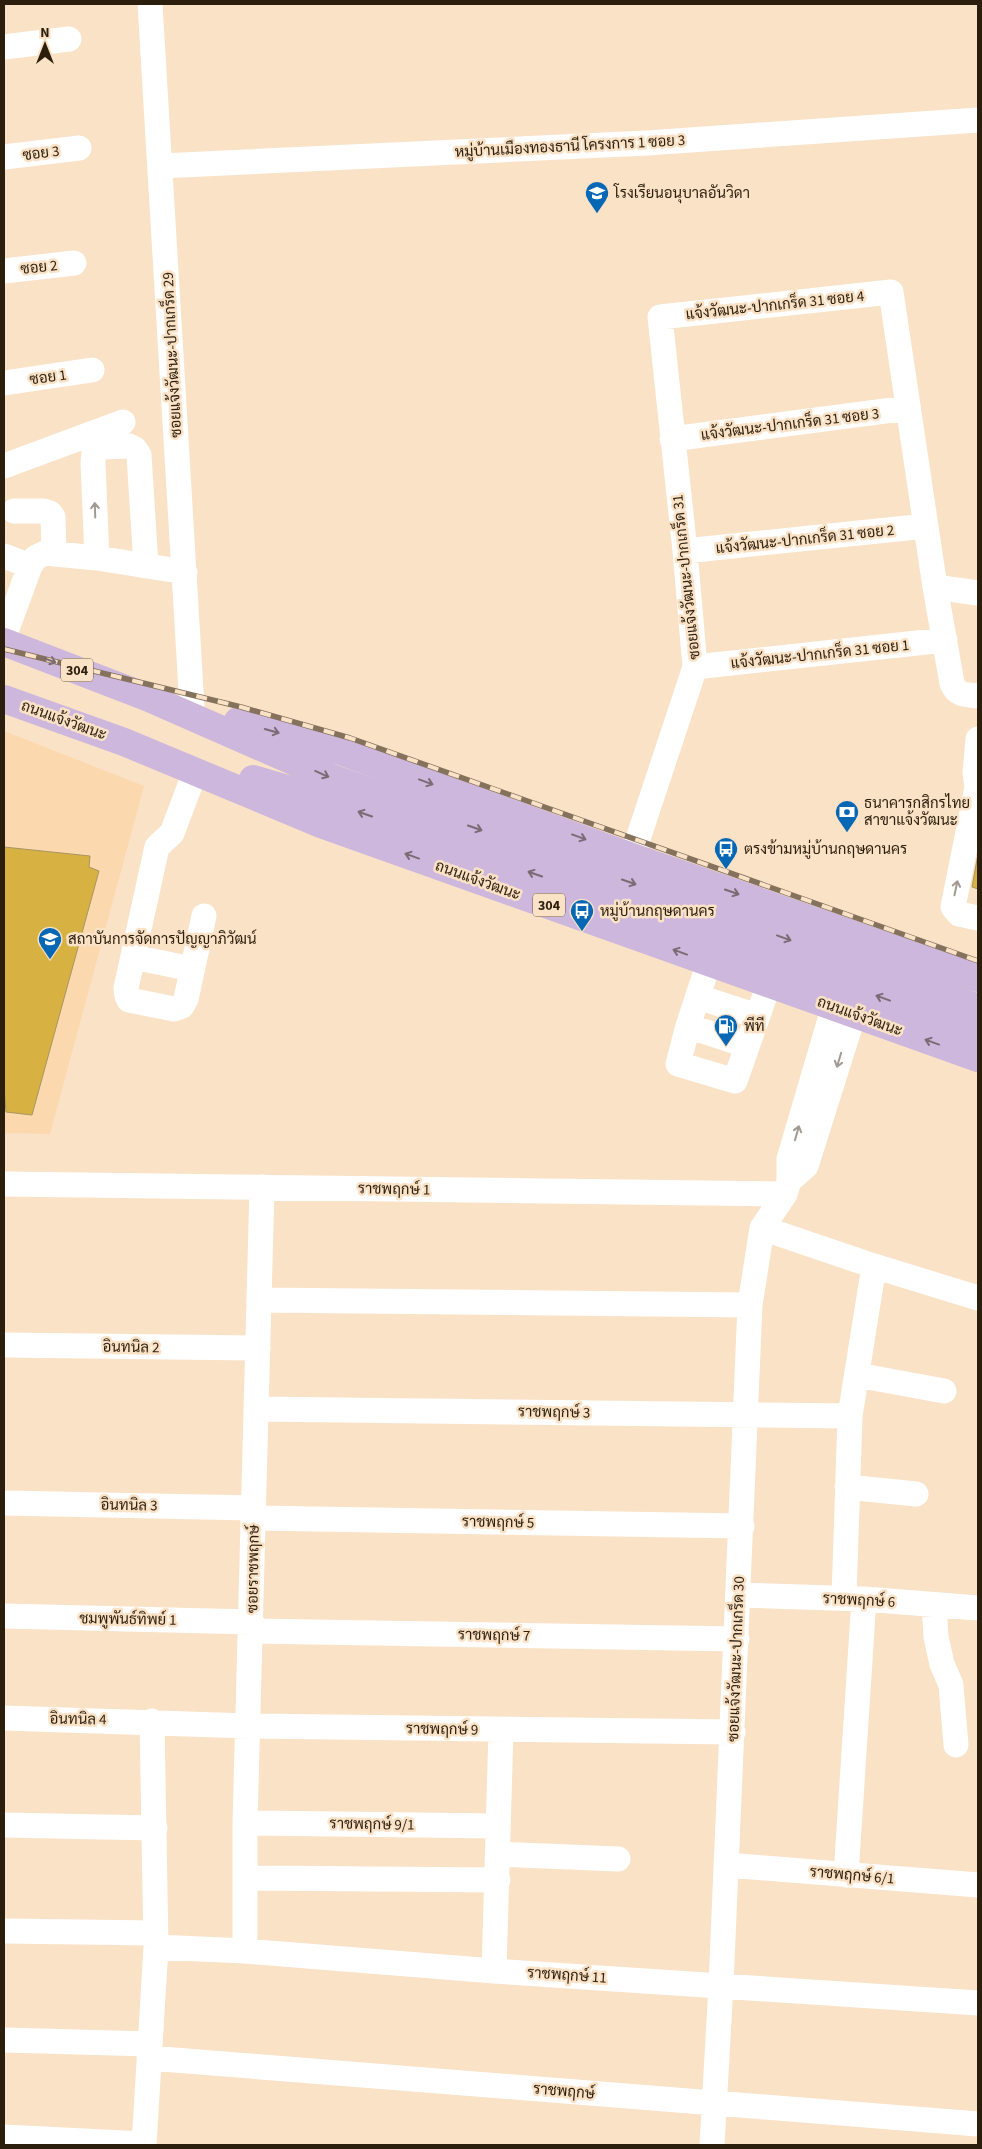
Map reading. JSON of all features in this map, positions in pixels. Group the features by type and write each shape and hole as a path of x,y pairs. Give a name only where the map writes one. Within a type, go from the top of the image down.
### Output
{"main road":[{"name":"ถนนแจ้งวัฒนะ","path":"4,642 150,698 334,779 652,902 978,1032"},
{"name":"ถนนแจ้งวัฒนะ","path":"150,698 192,707 332,748 632,857 978,978"},
{"name":"ถนนแจ้งวัฒนะ","path":"4,699 124,742 321,824 978,1058"},
{"name":"ถนนแจ้งวัฒนะ","path":"124,742 321,799 652,902 978,1008"}],"street":[{"name":"ซอยแจ้งวัฒนะ-ปากเกร็ด 29","path":"150,4 192,707"},
{"path":"4,47 69,39"},
{"name":"หมู่บ้านเมืองทองธานี โครงการ 1 ซอย 3","path":"161,166 647,143 978,120"},
{"name":"ซอย 3","path":"4,157 78,148"},
{"name":"ซอย 2","path":"4,271 74,263"},
{"name":"แจ้งวัฒนะ-ปากเกร็ด 31 ซอย 4","path":"660,317 891,292 908,408"},
{"name":"ซอยแจ้งวัฒนะ-ปากเกร็ด 31","path":"632,857 695,667 685,551 660,317"},
{"name":"ซอย 1","path":"4,383 92,370"},
{"path":"908,408 935,587 954,690 967,695 978,696"},
{"name":"แจ้งวัฒนะ-ปากเกร็ด 31 ซอย 3","path":"672,439 908,408"},
{"path":"4,466 123,422"},
{"path":"97,558 94,452 101,447 129,446 135,449 139,455 146,566"},
{"path":"14,511 44,510 50,513 53,517 54,554"},
{"name":"แจ้งวัฒนะ-ปากเกร็ด 31 ซอย 2","path":"685,551 926,526"},
{"path":"4,637 30,566 35,558 44,553 97,558 185,572"},
{"path":"4,556 30,566"},
{"path":"935,587 978,593"},
{"name":"แจ้งวัฒนะ-ปากเกร็ด 31 ซอย 1","path":"695,667 945,640"},
{"path":"978,739 975,773 977,787 953,907 959,914 978,918"},
{"path":"195,772 172,833 157,847 126,988 127,996 130,1000 174,1009 182,1006 186,999 204,916"},
{"path":"133,956 192,969"},
{"path":"710,962 688,1026 678,1064 735,1081 756,1016 769,984"},
{"path":"698,997 756,1016"},
{"name":"ซอยแจ้งวัฒนะ-ปากเกร็ด 30","path":"712,2145 727,1865 750,1305 762,1228 787,1187 806,1166 844,1010"},
{"path":"688,1026 746,1045"},
{"name":"ราชพฤกษ์ 1","path":"4,1184 262,1187 787,1187"},
{"name":"ซอยราชพฤกษ์","path":"244,1951 245,1823 252,1626 262,1187"},
{"path":"762,1228 874,1266 978,1298"},
{"path":"846,1875 854,1598 846,1487 850,1416 874,1266"},
{"path":"259,1300 750,1305"},
{"name":"อินทนิล 2","path":"4,1345 258,1348"},
{"path":"857,1374 944,1391"},
{"name":"ราชพฤกษ์ 3","path":"257,1409 850,1416"},
{"path":"846,1487 916,1494"},
{"name":"อินทนิล 3","path":"4,1503 254,1513"},
{"name":"ราชพฤกษ์ 5","path":"254,1513 742,1526"},
{"name":"ราชพฤกษ์ 6","path":"739,1595 854,1598 978,1608"},
{"path":"934,1605 936,1637 942,1664 950,1685 956,1745"},
{"name":"ชมพูพันธ์ทิพย์ 1","path":"4,1616 252,1626"},
{"name":"ราชพฤกษ์ 7","path":"252,1626 737,1639"},
{"name":"อินทนิล 4","path":"4,1718 152,1721"},
{"path":"4,2138 144,2144 156,1940 152,1721"},
{"name":"ราชพฤกษ์ 9","path":"152,1721 249,1726 733,1732"},
{"path":"494,1971 498,1880 500,1730"},
{"name":"ราชพฤกษ์ 9/1","path":"245,1823 498,1826"},
{"path":"4,1825 155,1828"},
{"path":"498,1854 618,1859"},
{"name":"ราชพฤกษ์ 6/1","path":"727,1865 978,1885"},
{"path":"245,1878 498,1880"},
{"name":"ราชพฤกษ์ 11","path":"4,1931 156,1940 244,1951 494,1971 978,2003"},
{"name":"ราชพฤกษ์","path":"4,2040 150,2051 714,2103 978,2124"}],"shaded area":[{"name":"สถาบันการจัดการปัญญาภิวัฒน์","path":"4,731 144,786 50,1134 4,1133"}],"building":[{"path":"4,847 90,856 89,867 99,871 32,1115 6,1112 4,1088"},
{"path":"978,854 978,889 972,887"}],"railway":[{"path":"4,649 241,707 350,738 978,961"}],"place":[{"name":"โรงเรียนอนุบาลอันวิดา","path":"597,214"},
{"name":"ธนาคารกสิกรไทย สาขาแจ้งวัฒนะ","path":"847,833"},
{"name":"ตรงข้ามหมู่บ้านกฤษดานคร","path":"726,870"},
{"name":"หมู่บ้านกฤษดานคร","path":"582,932"},
{"name":"สถาบันการจัดการปัญญาภิวัฒน์","path":"50,960"},
{"name":"พีที","path":"726,1047"}]}
